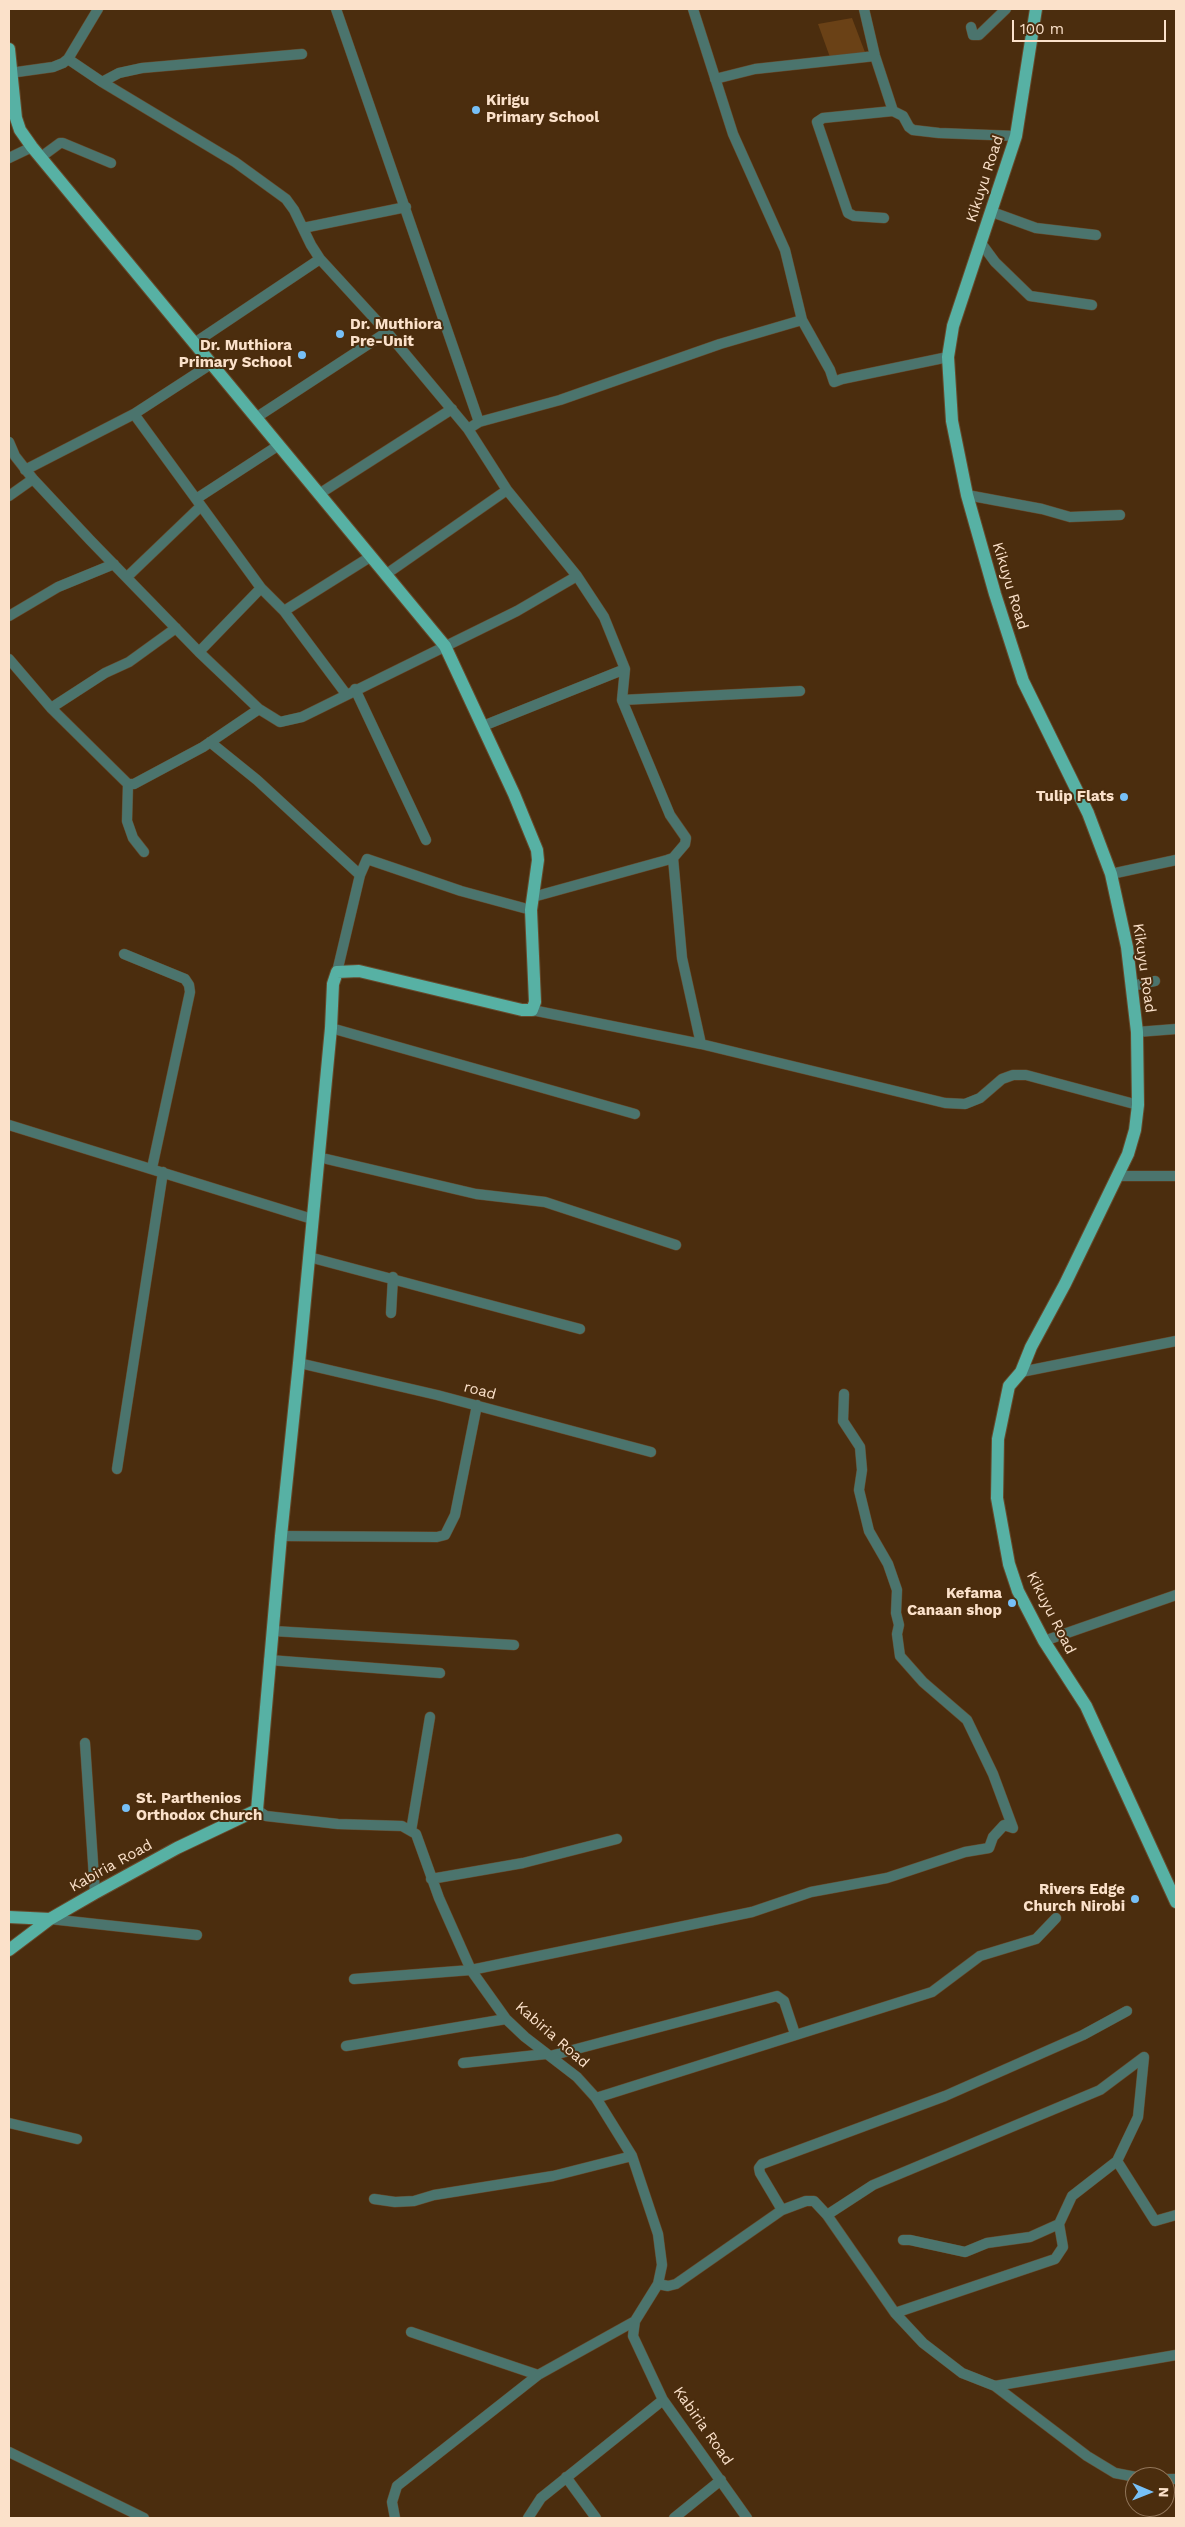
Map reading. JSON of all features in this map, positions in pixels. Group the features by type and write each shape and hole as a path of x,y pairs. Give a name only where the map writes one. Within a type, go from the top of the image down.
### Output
{"main road":[{"name":"Kikuyu Road","path":"1036,9 1016,136 953,326 948,357 952,421 967,495 994,594 1023,681 1088,813 1111,874 1127,947 1132,986 1137,1032 1138,1105 1135,1130 1128,1154 1065,1284 1031,1347 1021,1372 1009,1386 998,1439 997,1498 1009,1564 1018,1591 1044,1641 1086,1706 1176,1902"},
{"path":"9,49 16,118 20,130 445,646 483,726 537,850 538,860 531,910 535,1002 532,1010 522,1010 359,971 337,972 333,984 331,1028 300,1363 280,1536 257,1810"},
{"name":"Kabiria Road","path":"9,1950 50,1919 95,1893 177,1848 257,1810"},
{"path":"9,1917 50,1919"}],"street":[{"path":"10,73 58,66 68,59 98,9"},
{"path":"336,9 480,422"},
{"path":"693,9 733,134 785,250 802,320 830,370 834,382 948,357"},
{"path":"864,9 875,56 892,111"},
{"path":"972,26 973,35 980,35 1006,9"},
{"path":"102,82 119,73 142,68 302,54"},
{"path":"715,79 755,69 875,56"},
{"path":"68,59 102,82 235,162 276,192 294,210 320,259 387,332 468,429 507,490 577,576 604,617 625,669 622,700 670,815 686,838 682,850 673,858 532,897"},
{"path":"884,218 854,216 848,213 817,122 823,118 892,111 903,116 914,130 1016,136"},
{"path":"41,157 60,143 63,143 110,163"},
{"path":"9,158 32,146"},
{"path":"303,228 406,207"},
{"path":"992,212 1036,228 1096,235"},
{"path":"981,243 995,262 1030,296 1092,305"},
{"path":"196,342 320,259"},
{"path":"468,429 480,422 560,400 701,350 802,320"},
{"path":"256,417 387,332"},
{"path":"25,470 134,414 211,364"},
{"path":"319,494 452,409"},
{"path":"134,414 261,588 284,611 350,692 426,840"},
{"path":"9,442 15,456 33,479 199,652 259,709 280,722 302,717 517,611 577,576"},
{"path":"127,577 198,503 279,445"},
{"path":"9,496 33,479"},
{"path":"385,575 507,490"},
{"path":"967,495 1042,509 1070,517 1120,515"},
{"path":"284,611 370,556"},
{"path":"9,616 58,587 114,564"},
{"path":"199,652 261,588"},
{"path":"51,708 105,674 129,662 176,628"},
{"path":"9,659 51,708 128,784 134,784 210,742 259,709"},
{"path":"483,726 625,669"},
{"path":"622,700 800,691"},
{"path":"210,742 257,780 360,875"},
{"path":"128,784 127,821 133,838 144,852"},
{"path":"673,858 682,958 701,1044"},
{"path":"337,972 364,861 370,859 461,891 531,910"},
{"path":"1111,874 1176,860"},
{"path":"124,954 185,979 189,984 190,992 152,1168"},
{"path":"1132,986 1155,981"},
{"path":"532,1010 701,1044 945,1103 965,1104 980,1098 1002,1079 1013,1075 1026,1075 1138,1105"},
{"path":"331,1028 635,1114"},
{"path":"1137,1032 1176,1029"},
{"path":"9,1125 312,1218"},
{"path":"318,1156 476,1194 545,1202 676,1245"},
{"path":"117,1469 163,1172"},
{"path":"1117,1176 1176,1176"},
{"path":"309,1257 393,1277 580,1329"},
{"path":"390,1313 393,1277"},
{"path":"1021,1372 1176,1341"},
{"name":"road","path":"300,1363 477,1406 651,1452"},
{"path":"354,1979 471,1970 752,1912 811,1892 887,1878 965,1852 989,1848 993,1837 1004,1825 1013,1828 993,1774 967,1720 923,1682 900,1656 897,1634 899,1625 896,1613 897,1590 888,1564 869,1532 859,1490 862,1470 860,1447 843,1421 844,1394"},
{"path":"280,1536 437,1537 446,1535 455,1515 477,1406"},
{"path":"1044,1641 1176,1596"},
{"path":"273,1631 514,1645"},
{"path":"269,1660 440,1673"},
{"path":"257,1810 266,1816 338,1824 402,1826 411,1831 430,1717"},
{"path":"86,1743 95,1893"},
{"name":"Kabiria Road","path":"411,1831 416,1834 432,1879 471,1970 506,2019 548,2055 577,2076 596,2098 632,2156 658,2234 662,2265 658,2284 645,2309 635,2321 633,2336 663,2400 747,2518"},
{"path":"432,1879 523,1863 617,1839"},
{"path":"596,2098 932,1992 980,1956 1036,1938 1056,1918"},
{"path":"50,1919 197,1935"},
{"path":"463,2063 548,2055 777,1996 784,2001 795,2034"},
{"path":"782,2210 760,2172 759,2168 762,2164 945,2096 1083,2035 1127,2011"},
{"path":"346,2046 506,2019"},
{"path":"827,2215 873,2185 1100,2090 1144,2057 1138,2117 1118,2161 1072,2196 1059,2224 1063,2247 1055,2259 895,2313"},
{"path":"9,2123 77,2139"},
{"path":"374,2199 395,2202 414,2201 434,2195 553,2176 632,2156"},
{"path":"1118,2161 1155,2221 1176,2215"},
{"path":"658,2284 668,2286 676,2284 782,2210 806,2201 814,2201 827,2215 895,2313 923,2343 962,2373 995,2386 1086,2456 1115,2474 1125,2475"},
{"path":"903,2240 964,2252 987,2243 1030,2237 1059,2224"},
{"path":"395,2518 392,2502 397,2486 538,2375 635,2321"},
{"path":"411,2332 538,2375"},
{"path":"995,2386 1176,2355"},
{"path":"528,2518 541,2498 663,2400"},
{"path":"9,2452 144,2518"},
{"path":"566,2477 596,2518"},
{"path":"674,2518 721,2480"}],"shaded area":[{"path":"852,18 866,55 831,60 818,24"}],"place":[{"name":"Kirigu Primary School","path":"476,110"},
{"name":"Dr. Muthiora Pre-Unit","path":"340,334"},
{"name":"Dr. Muthiora Primary School","path":"302,355"},
{"name":"Tulip Flats","path":"1124,797"},
{"name":"Kefama Canaan shop","path":"1012,1603"},
{"name":"St. Parthenios Orthodox Church","path":"126,1808"},
{"name":"Rivers Edge Church Nirobi","path":"1135,1899"}]}
